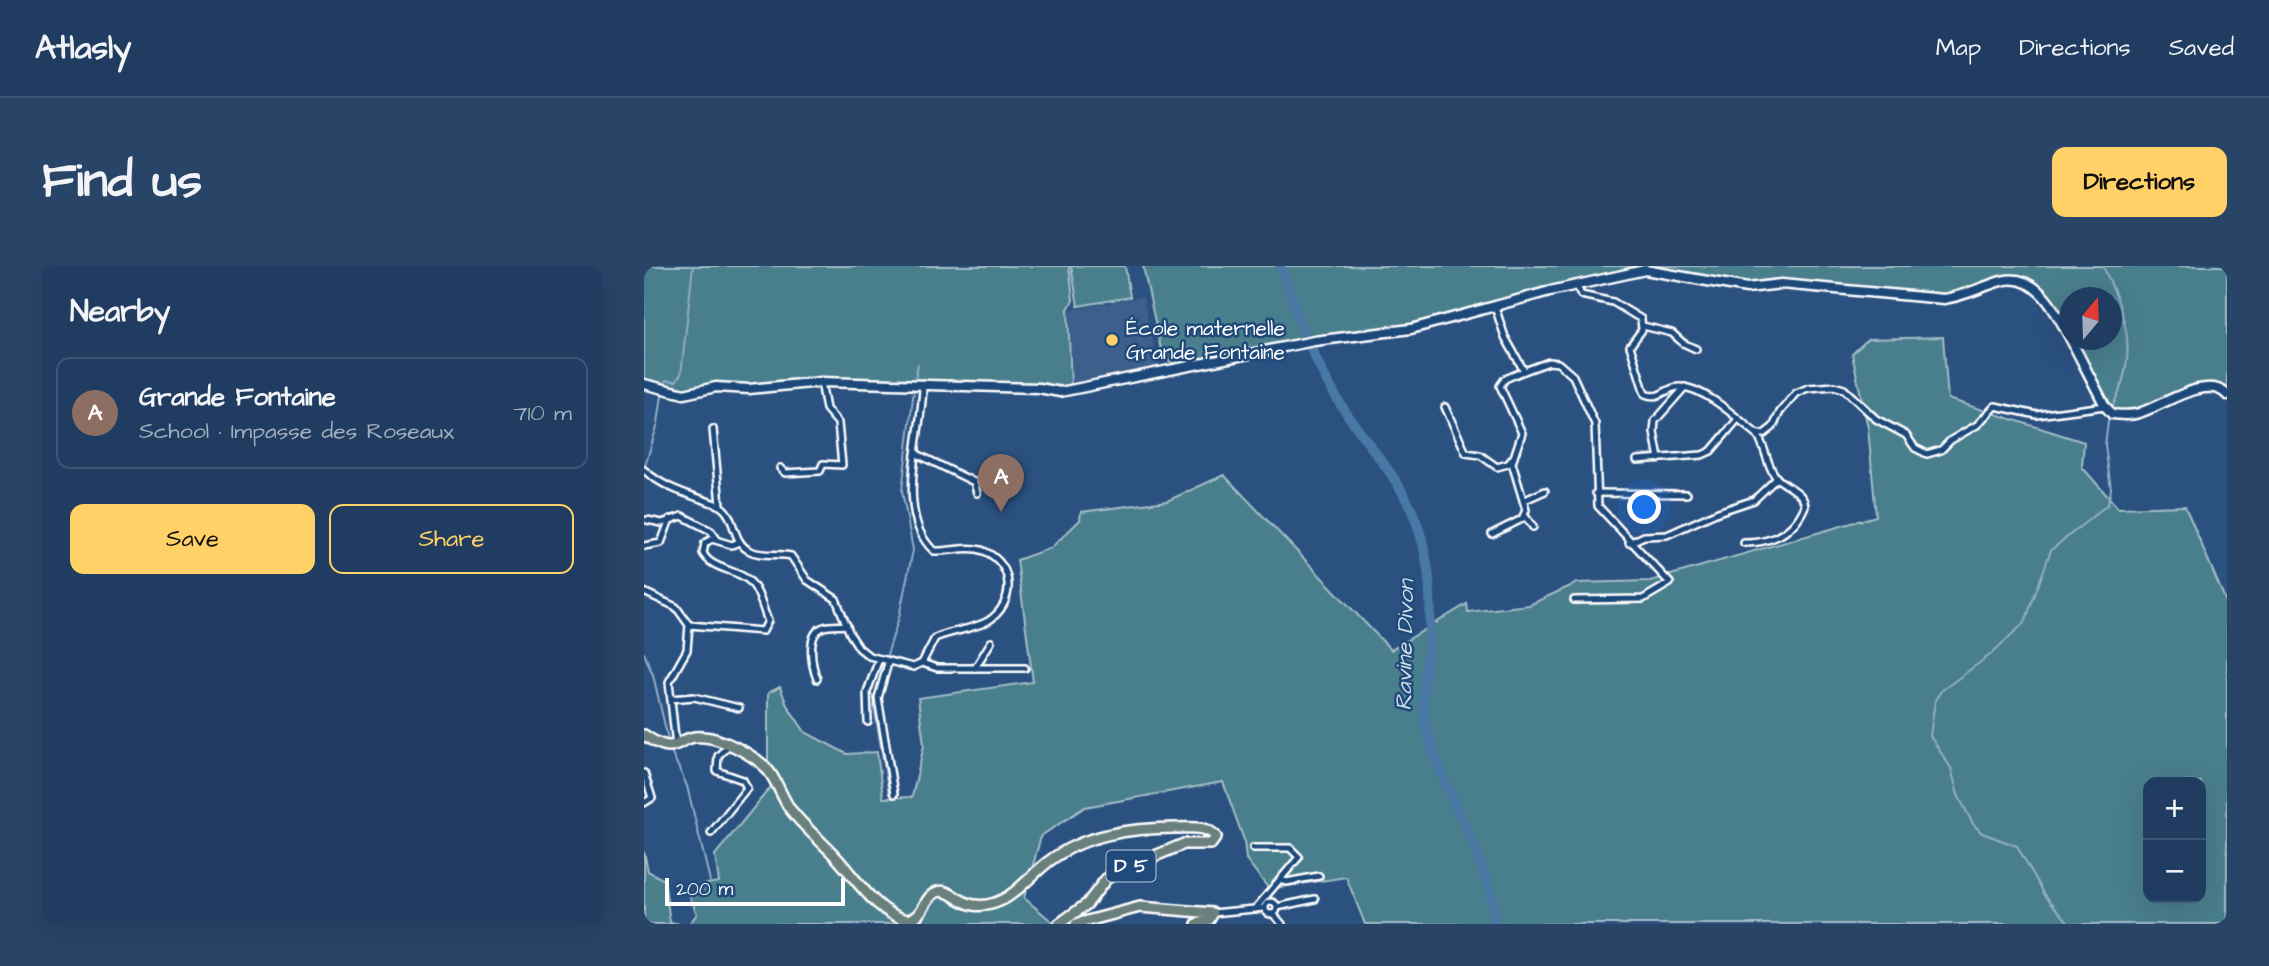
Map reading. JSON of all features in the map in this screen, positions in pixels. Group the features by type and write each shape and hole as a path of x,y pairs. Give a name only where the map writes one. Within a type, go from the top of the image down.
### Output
{"main road":[{"name":"D 5","path":"644,735 648,743 660,746 676,746 701,736 728,746 766,766 777,790 813,835 877,903 907,920 919,916 933,895 940,891 949,893 971,906 980,907 1003,899 1051,859 1102,836 1124,831 1177,828 1204,829 1216,837 1211,844 1184,844 1123,869 1106,879 1087,904 1059,924"},
{"name":"D 5","path":"1076,924 1140,907 1168,906 1213,913"},
{"path":"1197,924 1209,920 1213,913"}],"street":[{"path":"644,384 684,394 716,387 749,389 821,382 923,383 1039,388 1059,392 1314,341 1412,329 1634,272 1657,270 1747,288 1781,284 1944,299 1968,294 2003,280 2020,279 2037,290 2053,307 2059,318"},
{"path":"1577,286 1581,295 1613,302 1634,314 1643,326 1672,333 1696,349"},
{"path":"1495,307 1505,337 1524,371"},
{"path":"1643,326 1630,346 1645,394 1660,396 1675,387 1685,387 1731,411 1757,434 1777,478 1802,496 1803,510 1782,535 1772,541 1744,543"},
{"path":"2076,350 2105,406 2112,414 2129,416 2203,388 2218,388 2227,395"},
{"path":"1533,527 1525,516 1525,500 1513,467 1513,458 1522,433 1500,386 1505,379 1524,371 1549,362 1558,363 1573,376 1595,424 1598,506 1670,583 1643,599 1574,600"},
{"path":"780,468 785,473 820,471 823,464 842,465 838,423 828,413 821,382"},
{"path":"922,663 935,638 982,624 997,615 1006,604 1009,579 1003,567 982,550 934,551 927,544 918,520 913,490 923,383"},
{"path":"1660,459 1654,432 1656,421 1685,387"},
{"path":"1757,434 1764,434 1773,428 1780,412 1796,393 1821,387 1844,389 1877,419 1906,435 1915,448 1927,454 1941,450 1951,440 1978,425 1995,406 2037,415 2105,406"},
{"path":"1445,407 1466,453 1480,455 1497,467 1513,458"},
{"path":"1637,460 1711,451 1738,419"},
{"path":"713,429 720,505"},
{"path":"915,447 917,454 974,482 977,493"},
{"path":"644,470 680,493 720,505 730,517 739,542 757,553 791,556 807,580 836,598 859,648 879,659 908,668 922,663 937,668 1025,668"},
{"path":"1629,542 1644,536 1667,535 1718,512 1754,500 1777,478"},
{"path":"1525,500 1545,491"},
{"path":"1596,493 1687,494"},
{"path":"647,520 656,524 682,516 711,531 716,538 732,545 739,542"},
{"path":"1492,534 1525,516"},
{"path":"644,546 661,543 670,519"},
{"path":"689,625 763,631 767,627 768,621 752,584 746,578 704,557 702,549 705,543 716,538"},
{"path":"644,592 676,607 689,625 687,650 669,682 676,746"},
{"path":"817,679 809,653 818,631 824,626 847,625"},
{"path":"975,668 991,642"},
{"path":"868,722 867,692 879,659"},
{"path":"888,663 878,698 894,794"},
{"path":"671,699 694,697 739,708"},
{"path":"711,833 747,788 743,780 717,771 718,756 728,746"},
{"path":"644,773 652,798 644,803"},
{"path":"1253,848 1290,848 1296,850 1299,860 1255,909"},
{"path":"1282,880 1286,882 1320,876"},
{"path":"1273,914 1277,907 1315,899"},
{"path":"1213,913 1264,908 1268,902 1273,902 1277,907"},
{"path":"1264,908 1282,924"}],"shaded area":[{"name":"École maternelle Grande Fontaine","path":"1143,297 1159,370 1073,386 1069,310"}],"green space":[{"path":"644,266 1069,266 1073,300 1068,309 1071,386 822,379 743,385 719,382 683,389 649,382 644,379"},
{"path":"1071,266 1125,266 1130,297 1078,306"},
{"path":"1143,266 2227,266 2227,395 2210,388 2142,413 2112,414 2077,350 2122,350 2122,287 2059,287 2059,319 2053,307 2020,279 1960,297 1834,287 1747,288 1645,270 1412,329 1182,366 1163,359"},
{"path":"1943,337 1948,399 2084,442 2082,467 2118,508 2185,506 2227,604 2227,924 1365,924 1346,877 1269,889 1246,859 1244,840 1223,782 1085,807 1041,836 1024,898 1055,924 689,924 697,914 690,897 700,885 719,882 715,855 778,778 768,763 768,693 780,687 787,705 805,732 847,754 877,752 883,798 912,797 924,745 918,698 1033,682 1017,560 1051,548 1080,520 1081,512 1167,501 1224,475 1391,650 1467,604 1468,612 1529,605 1577,583 1650,581 1876,516 1868,428 1852,354 1868,339"},
{"path":"644,852 648,871 664,880 670,922 680,924 644,924"}],"waterway":[{"path":"664,385 666,380 676,381 681,374 693,266"},
{"name":"Ravine Divon","path":"1280,266 1327,382 1396,481 1418,527 1430,591 1430,624 1423,693 1426,725 1442,775 1484,873 1495,924"},
{"path":"2103,266 2124,320 2128,354 2120,389 2111,409"},
{"path":"915,380 918,364"},
{"path":"886,658 899,617 913,550 902,491 914,389"},
{"path":"645,466 658,423 662,395"},
{"path":"2070,924 2045,895 2017,846 1982,833 1973,824 1958,795 1951,768 1930,736 1935,700 1941,691 1990,655 2025,622 2051,550 2108,504 2111,489 2105,445 2109,414"},
{"path":"644,653 653,675 669,743"},
{"path":"884,665 874,706 889,794"},
{"path":"671,751 687,786 710,881"}],"place":[{"name":"École maternelle Grande Fontaine","path":"1112,340"},
{"name":"Grande Fontaine","path":"1001,512"}]}
